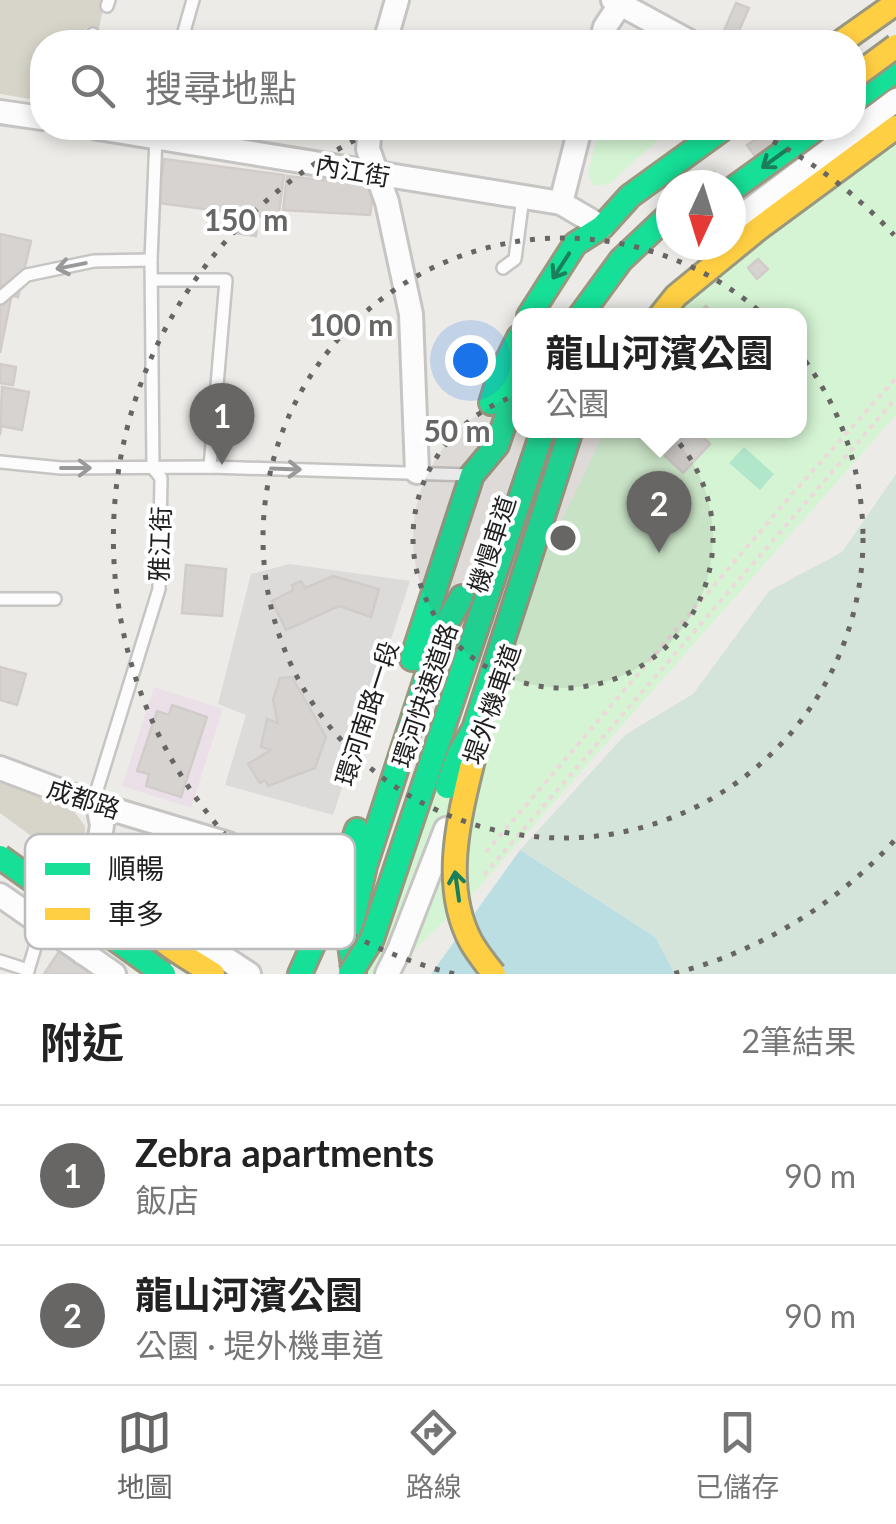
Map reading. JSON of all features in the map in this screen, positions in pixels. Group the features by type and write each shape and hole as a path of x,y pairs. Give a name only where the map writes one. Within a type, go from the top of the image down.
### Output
{"main road":[{"path":"859,30 896,4"},
{"path":"866,68 896,46"},
{"path":"866,92 896,70"},
{"path":"866,122 896,100"},
{"path":"665,308 758,229 896,127"},
{"path":"535,308 575,244 602,227 630,196 707,140"},
{"path":"737,170 770,140"},
{"path":"746,170 797,140"},
{"path":"746,211 842,140"},
{"path":"585,308 656,225"},
{"path":"558,308 592,259 602,227"},
{"path":"610,308 656,256"},
{"path":"641,308 659,282 686,260"},
{"name":"環河南路一段","path":"355,834 475,470 499,377 512,351"},
{"name":"環河南路一段","path":"475,470 512,436"},
{"path":"355,934 416,758 468,578 519,438"},
{"name":"環河快速道路","path":"368,972 372,938 520,438"},
{"name":"環河快速道路","path":"368,972 459,754 474,728 570,438"},
{"path":"562,463 579,438"},
{"path":"355,910 365,866 441,632 468,578"},
{"path":"474,728 474,760 456,826 454,882 468,936 494,974"},
{"path":"0,857 25,875"},
{"path":"355,948 368,972"},
{"path":"129,949 164,974"},
{"path":"178,949 213,974"},
{"name":"環河南路一段","path":"300,974 311,949"},
{"path":"339,974 349,949"}],"street":[{"path":"388,30 397,0"},
{"path":"604,30 619,1 669,30"},
{"path":"0,112 30,116"},
{"path":"746,232 896,119"},
{"name":"內江街","path":"196,140 560,203 602,227"},
{"path":"369,140 368,149 387,202 411,314 417,472"},
{"path":"560,203 577,140"},
{"path":"662,308 671,295 711,260"},
{"name":"堤外機車道","path":"368,972 457,760 569,438"},
{"name":"堤外機車道","path":"368,972 399,950 470,763 582,438"},
{"name":"成都路","path":"0,768 181,834"},
{"name":"雅江街","path":"98,805 101,834"},
{"path":"0,894 25,912"},
{"path":"77,949 114,974"},
{"name":"雅江街","path":"83,953 84,949"},
{"path":"211,949 249,974"}],"lane":[{"path":"184,30 193,0"},
{"name":"雅江街","path":"98,805 96,793 159,590 161,478 153,468 152,280 157,140"},
{"path":"503,268 515,259 523,198"},
{"path":"0,298 27,274 94,261 152,260"},
{"path":"152,280 226,280 210,466"},
{"path":"0,462 61,468 475,470"},
{"name":"機慢車道","path":"368,972 369,931 384,875 508,492"},
{"path":"0,599 55,599"},
{"path":"0,960 28,972"}],"path":[{"path":"478,860 896,378"},
{"path":"475,886 896,398"}],"shaded area":[{"path":"0,0 105,0 99,30 30,30 30,99 0,94"},
{"path":"896,474 896,974 675,974 655,937 520,850 625,735 693,694 769,591 842,552"},
{"path":"290,564 410,581 333,815 225,785 246,715 218,704 251,574"},
{"path":"154,687 223,709 191,808 122,786"},
{"path":"0,783 73,810 85,826 85,834 28,834 0,813"}],"green space":[{"path":"896,135 896,415 475,892 389,974 344,974 602,438 807,438 807,308 678,308 738,260 746,260 746,254"},
{"path":"596,140 658,140 609,184 594,186 588,174"},
{"path":"744,447 774,474 760,490 729,463"}],"water":[{"path":"520,850 655,937 675,974 431,974"}],"building":[{"path":"736,3 749,8 739,30 724,30"},
{"path":"754,140 781,140 765,170 747,145"},
{"path":"164,159 284,175 278,219 258,216 256,236 226,232 228,212 158,203"},
{"path":"287,176 366,185 373,194 370,215 283,210"},
{"path":"0,234 31,241 18,297 0,293"},
{"path":"758,259 768,269 757,279 748,268"},
{"path":"0,296 11,298 0,353"},
{"path":"0,364 16,367 13,385 0,383"},
{"path":"2,387 29,392 22,430 1,426 0,435"},
{"path":"678,438 704,438 710,444 683,473 663,454"},
{"path":"186,565 226,569 222,616 182,613"},
{"path":"333,576 379,589 371,617 339,606 286,630 272,601 301,581 305,588"},
{"path":"0,667 26,674 17,705 0,700"},
{"path":"292,677 326,737 315,768 268,786 265,780 260,783 248,764 271,750 261,747 267,719 278,723 273,700 280,678"},
{"path":"172,705 207,717 181,797 146,786 149,774 137,771 157,711 169,715"},
{"path":"60,950 95,974 44,974"}],"traffic: fast":[{"path":"866,92 896,70"},
{"path":"534,308 575,244 602,227 630,196 707,140"},
{"path":"746,179 800,140"},
{"path":"586,308 621,260 656,227"},
{"path":"491,403 512,351"},
{"path":"412,659 472,475 497,445 512,401"},
{"path":"350,974 372,939 540,438"},
{"path":"447,787 459,754 474,729 568,438"},
{"path":"355,910 365,866 441,632 462,597"},
{"path":"355,836 357,830"},
{"path":"0,857 25,875"},
{"path":"129,949 164,974"},
{"path":"300,974 311,949"},
{"path":"351,949 354,974"}],"traffic: slow":[{"path":"858,30 896,3"},
{"path":"866,68 896,46"},
{"path":"666,308 758,229 896,127"},
{"path":"473,760 456,852 457,898 471,942 494,974"},
{"path":"175,949 213,974"}],"place":[{"name":"Zebra apartments","path":"222,465"},
{"name":"龍山河濱公園","path":"659,553"}]}
